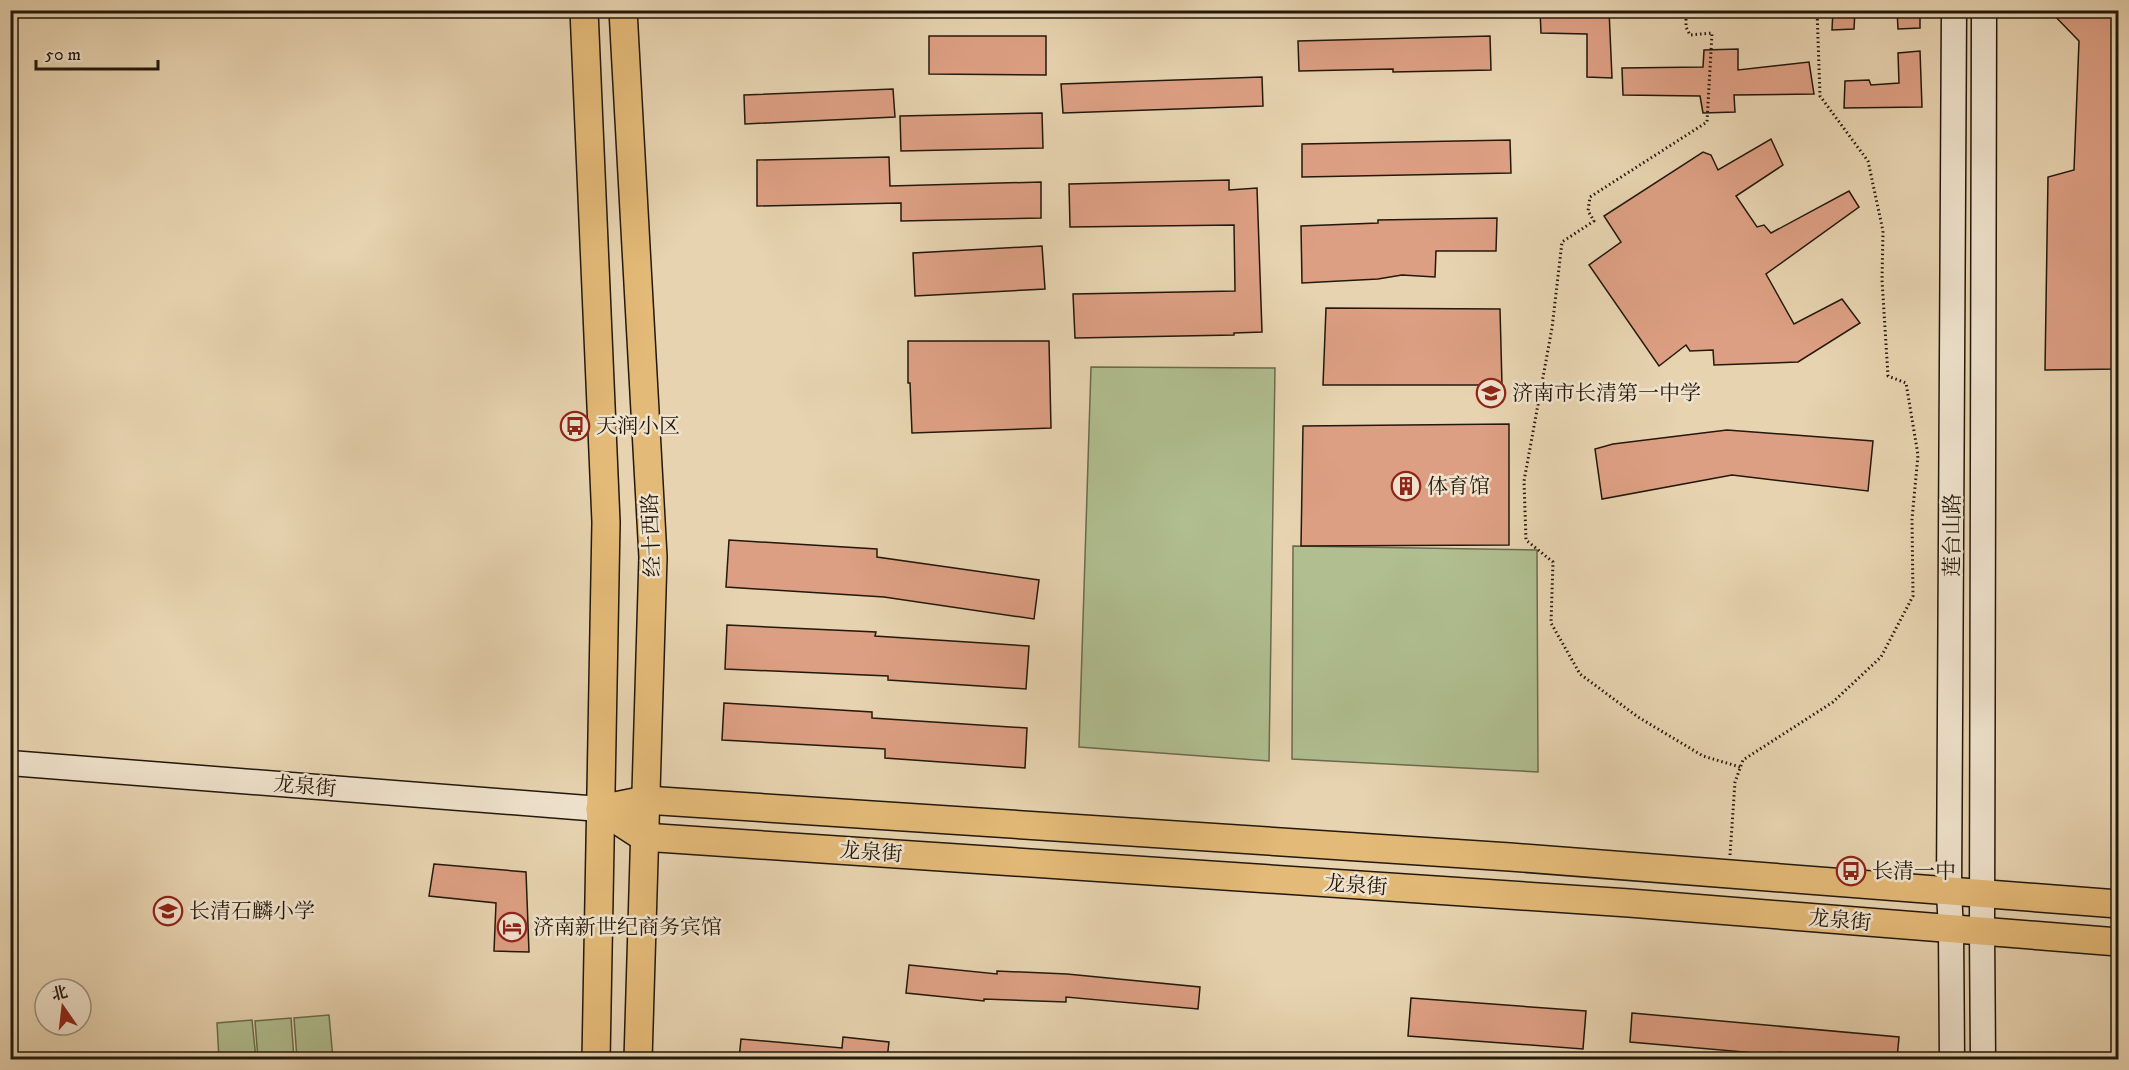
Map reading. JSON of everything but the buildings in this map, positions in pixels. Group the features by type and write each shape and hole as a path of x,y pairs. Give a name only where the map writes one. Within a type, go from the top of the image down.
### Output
{"main road":[{"path":"584,10 606,522 596,1059"},
{"name":"经十西路","path":"623,10 653,557 638,1059"},
{"name":"莲台山路","path":"1952,1059 1952,930 1949,892 1954,10"},
{"name":"莲台山路","path":"1983,1059 1984,10"},
{"name":"龙泉街","path":"10,763 600,809 645,800 1486,855 2118,904"},
{"name":"龙泉街","path":"600,809 643,837 1617,902 2118,942"}],"path":[{"path":"1686,10 1686,27 1690,35 1712,33 1707,122 1590,197 1588,211 1594,221 1562,242 1552,328 1524,481 1526,540 1552,562 1551,623 1580,674 1638,717 1702,756 1740,767"},
{"path":"1729,874 1735,782 1743,760 1833,702 1881,657 1913,597 1912,519 1918,455 1906,383 1888,376 1882,280 1883,231 1868,161 1820,96 1817,10"}],"green space":[{"path":"1091,367 1275,368 1269,761 1079,747"},
{"path":"1293,546 1537,550 1538,772 1292,759"},
{"path":"329,1015 333,1059 297,1059 294,1018"},
{"path":"291,1018 294,1059 258,1059 255,1021"},
{"path":"252,1020 256,1059 219,1059 217,1023"}],"place":[{"name":"济南市长清第一中学","path":"1491,393"},
{"name":"天润小区","path":"575,426"},
{"name":"体育馆","path":"1406,486"},
{"name":"长清一中","path":"1851,871"},
{"name":"长清石麟小学","path":"168,911"},
{"name":"济南新世纪商务宾馆","path":"512,927"}]}
